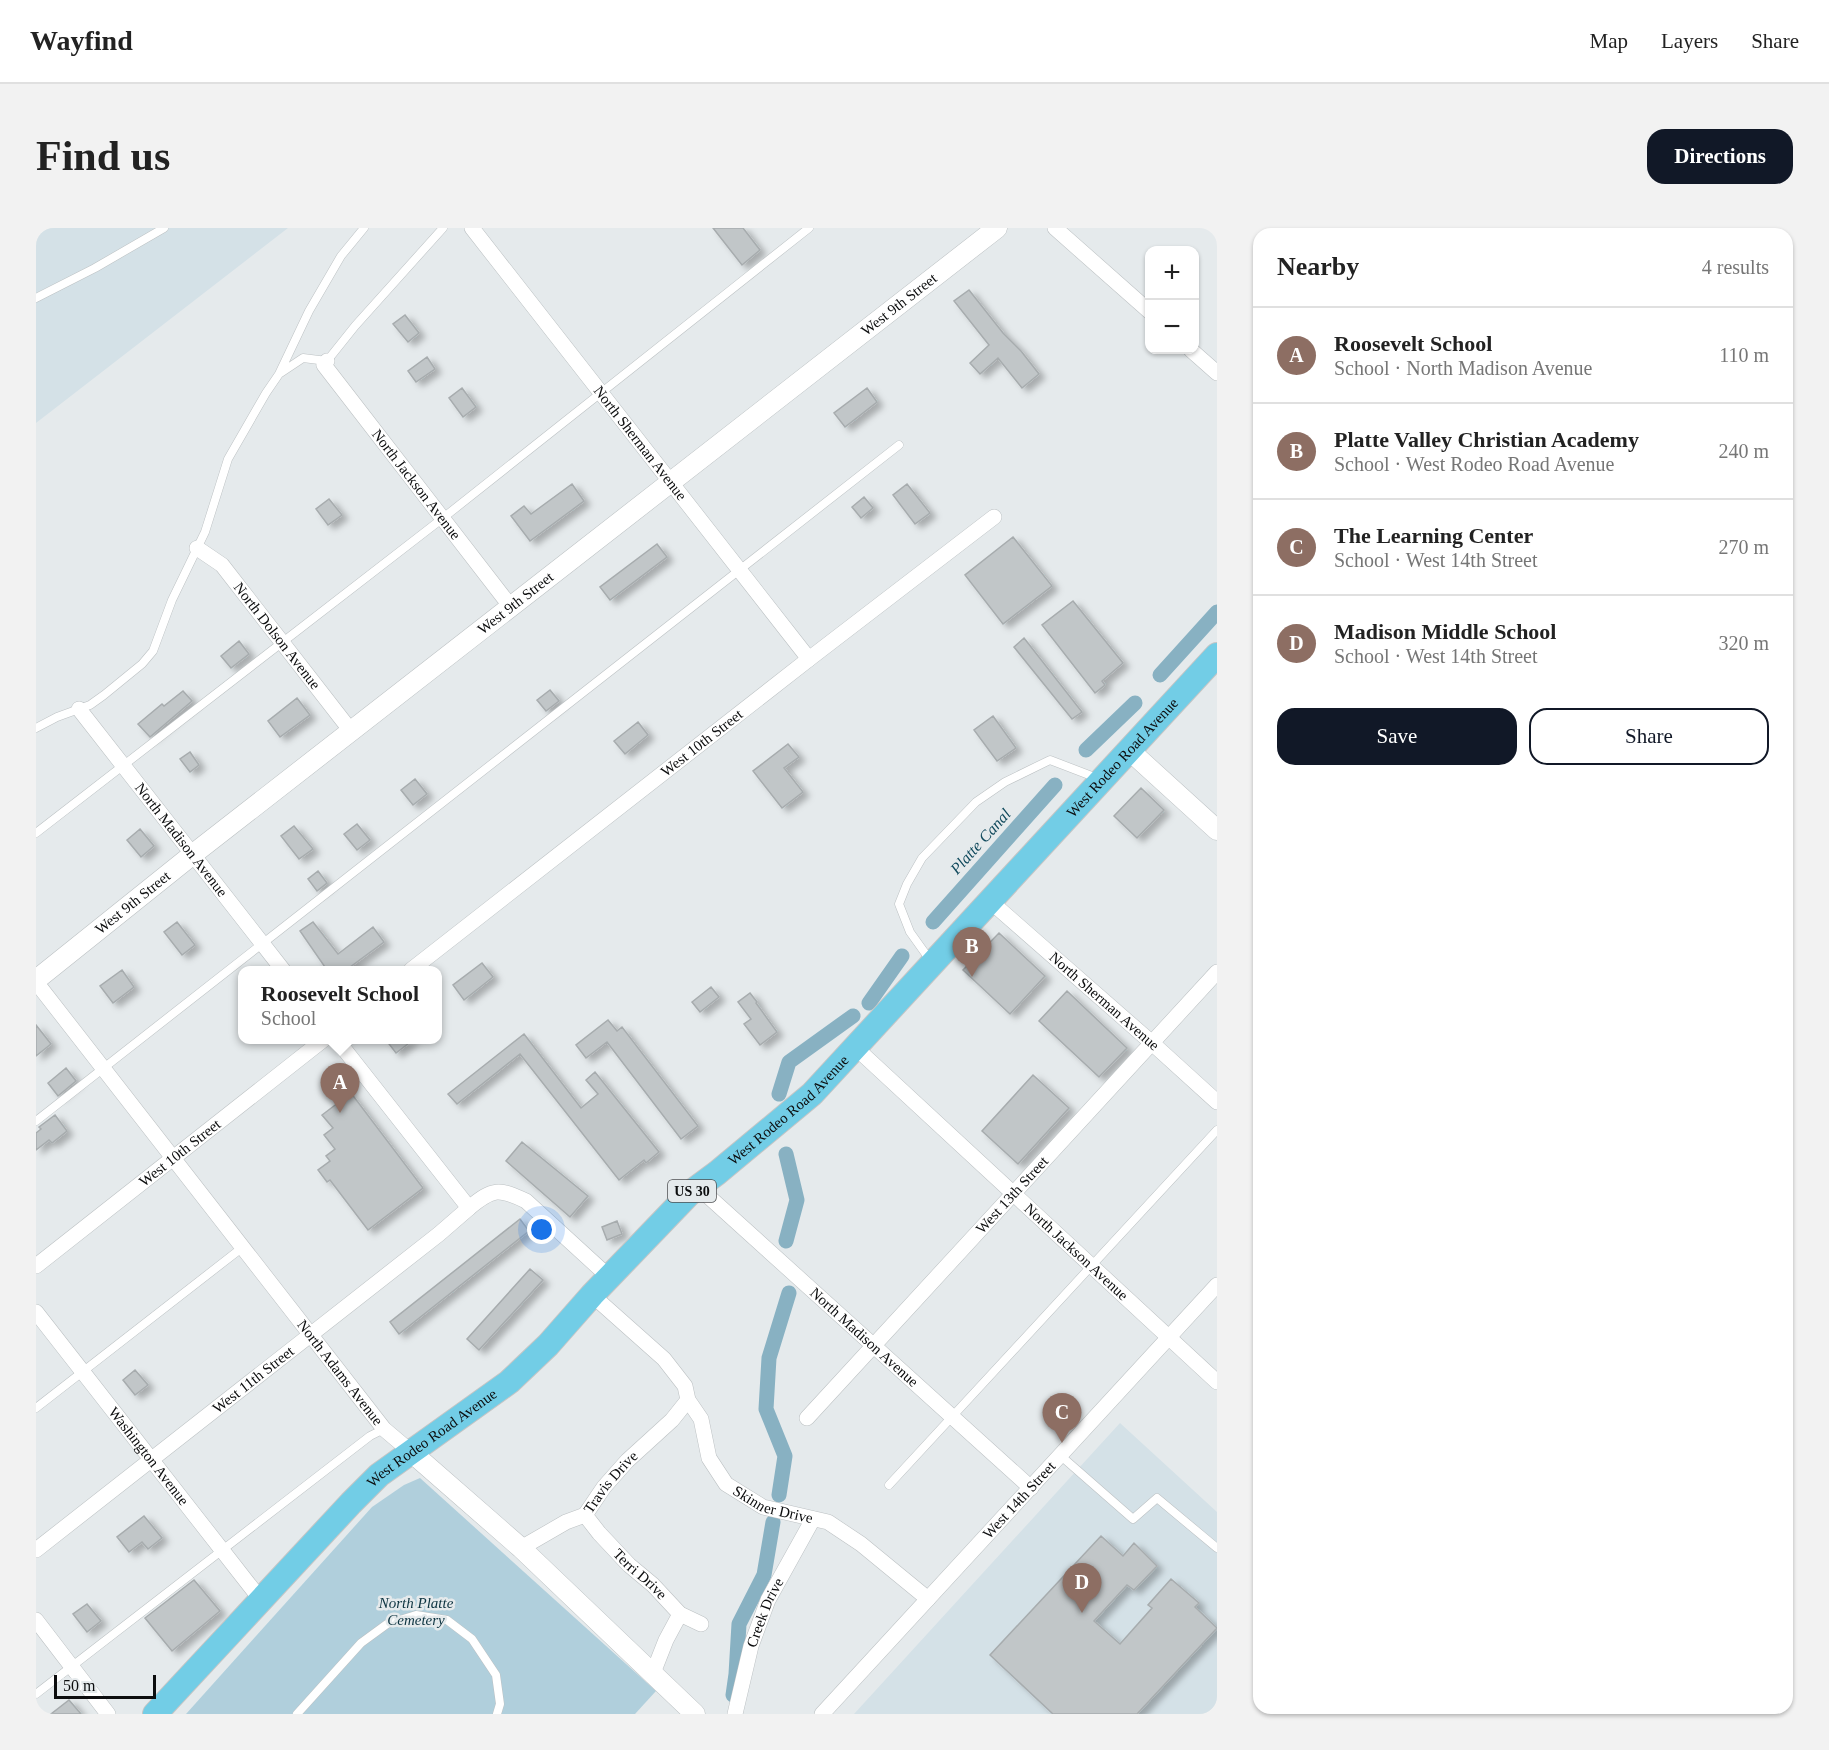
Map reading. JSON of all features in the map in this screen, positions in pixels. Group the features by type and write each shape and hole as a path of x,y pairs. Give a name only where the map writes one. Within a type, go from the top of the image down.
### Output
{"main road":[{"name":"West Rodeo Road Avenue","path":"155,1714 379,1474 509,1382 548,1345 592,1295 690,1193 812,1094 1217,655"}],"street":[{"name":"North Sherman Avenue","path":"472,228 809,659"},
{"path":"1055,228 1145,308"},
{"name":"West 9th Street","path":"36,981 192,855 511,607 987,231"},
{"path":"1196,354 1217,373"},
{"name":"North Jackson Avenue","path":"327,361 324,365 511,607"},
{"name":"West 10th Street","path":"416,966 994,517"},
{"name":"North Dolson Avenue","path":"197,548 222,565 351,731"},
{"name":"North Madison Avenue","path":"79,709 280,966"},
{"path":"1129,750 1217,830"},
{"name":"North Sherman Avenue","path":"990,901 1217,1102"},
{"name":"West 13th Street","path":"807,1418 1217,972"},
{"name":"North Adams Avenue","path":"36,981 384,1429 521,1548 695,1714"},
{"name":"West 10th Street","path":"36,1266 318,1044"},
{"path":"340,1044 469,1208 496,1191 509,1193 526,1201 609,1277"},
{"name":"North Jackson Avenue","path":"856,1048 1217,1382"},
{"name":"North Madison Avenue","path":"698,1187 1031,1488"},
{"name":"West 11th Street","path":"36,1550 469,1208"},
{"name":"West 14th Street","path":"822,1714 1217,1285"},
{"name":"Skinner Drive","path":"592,1295 664,1359 685,1386 688,1400 701,1419 709,1458 726,1484 763,1508 828,1522 861,1544 928,1599"},
{"name":"Washington Avenue","path":"36,1312 261,1600"},
{"name":"Travis Drive","path":"521,1548 566,1522 585,1515 604,1487 627,1461 672,1420 688,1400"},
{"name":"Terri Drive","path":"585,1515 629,1565 653,1585 680,1614 701,1624"},
{"name":"Creek Drive","path":"735,1714 751,1646 768,1600 813,1519"},
{"path":"653,1673 666,1640 680,1614"},
{"path":"36,1620 108,1714"}],"lane":[{"path":"36,298 95,268 164,228"},
{"path":"36,728 57,717 90,705 142,664 153,651 172,600 205,532 228,459 279,374 309,310 341,256 364,228"},
{"path":"279,374 303,358 327,361 355,326 443,228"},
{"path":"36,834 443,518 809,228"},
{"path":"36,1121 899,445"},
{"path":"933,964 910,932 899,904 922,858 976,802 1005,782 1050,760 1102,780"},
{"path":"889,1485 1217,1130"},
{"path":"36,1407 243,1247"},
{"path":"36,1694 369,1436 384,1429"},
{"path":"1061,1456 1133,1519 1157,1498 1217,1548"},
{"path":"297,1714 361,1643 387,1624 416,1615 447,1620 472,1639 496,1675 500,1704 497,1714"}],"shaded area":[{"path":"36,228 288,228 36,423"},
{"path":"1120,1423 1217,1512 1217,1714 854,1714"}],"green space":[{"name":"North Platte Cemetery","path":"420,1478 656,1691 635,1714 186,1714 372,1507 404,1485"}],"building":[{"path":"713,228 743,228 760,250 742,265"},
{"path":"969,290 1039,374 1022,388 998,358 980,374 970,363 989,345 954,301"},
{"path":"405,315 419,333 408,342 393,324"},
{"path":"427,357 435,369 416,382 408,371"},
{"path":"462,388 476,407 463,417 449,398"},
{"path":"867,388 877,402 845,427 834,413"},
{"path":"572,484 584,501 530,541 511,516 524,506 531,514"},
{"path":"907,484 930,513 915,524 893,495"},
{"path":"864,497 873,508 861,518 852,507"},
{"path":"329,499 342,515 328,525 316,509"},
{"path":"1013,537 1052,586 1003,624 965,575"},
{"path":"657,544 667,557 610,600 600,587"},
{"path":"1073,601 1123,663 1102,681 1105,685 1095,693 1042,625"},
{"path":"1024,638 1082,712 1072,719 1014,647"},
{"path":"239,641 249,654 231,668 221,656"},
{"path":"550,690 559,701 546,711 537,700"},
{"path":"183,691 192,701 150,737 138,724 162,704 164,706"},
{"path":"297,698 310,715 280,737 268,721"},
{"path":"993,716 1016,748 997,761 974,730"},
{"path":"638,722 648,735 625,754 614,741"},
{"path":"788,744 799,757 784,768 803,792 782,808 753,771"},
{"path":"190,752 199,765 190,772 180,759"},
{"path":"415,779 427,794 413,805 401,790"},
{"path":"1141,788 1164,810 1137,838 1114,816"},
{"path":"357,824 370,840 357,850 344,834"},
{"path":"294,826 313,849 299,859 281,836"},
{"path":"140,829 154,846 141,857 127,840"},
{"path":"318,871 327,883 317,891 308,879"},
{"path":"177,922 195,945 182,955 164,932"},
{"path":"313,922 338,954 373,927 384,942 351,966 324,966 300,931"},
{"path":"999,933 1045,976 1010,1014 963,970"},
{"path":"482,963 493,977 464,1000 453,985"},
{"path":"122,970 134,987 113,1003 100,986"},
{"path":"711,987 719,997 700,1012 692,1002"},
{"path":"1067,991 1127,1048 1099,1077 1039,1021"},
{"path":"750,993 777,1032 760,1045 744,1024 751,1019 738,1002"},
{"path":"608,1020 617,1031 622,1027 698,1126 681,1139 607,1042 586,1058 576,1045"},
{"path":"36,1025 51,1044 36,1056"},
{"path":"524,1034 581,1108 598,1094 586,1080 595,1072 659,1152 646,1163 644,1160 619,1180 520,1054 457,1104 448,1094"},
{"path":"389,1044 408,1044 396,1053"},
{"path":"66,1068 76,1081 58,1096 48,1083"},
{"path":"1033,1075 1069,1108 1018,1164 982,1131"},
{"path":"351,1093 423,1188 368,1230 330,1180 327,1182 318,1170 330,1161 326,1156 335,1149 324,1135 333,1128 322,1115"},
{"path":"55,1115 67,1131 52,1143 49,1140 36,1150 36,1133 41,1129 39,1127"},
{"path":"522,1142 588,1196 570,1217 506,1161"},
{"path":"520,1219 529,1231 399,1334 390,1322"},
{"path":"617,1221 622,1234 607,1240 602,1227"},
{"path":"530,1269 543,1280 479,1350 467,1339"},
{"path":"135,1370 148,1385 135,1395 123,1380"},
{"path":"144,1516 162,1538 148,1549 142,1542 129,1552 117,1537"},
{"path":"1101,1536 1123,1556 1134,1543 1157,1566 1134,1590 1127,1585 1094,1621 1120,1644 1152,1608 1148,1605 1171,1579 1199,1603 1195,1607 1217,1628 1137,1714 1053,1714 990,1655"},
{"path":"194,1580 220,1611 172,1651 145,1618"},
{"path":"87,1604 101,1621 87,1632 73,1614"},
{"path":"69,1700 81,1714 51,1714"}],"waterway":[{"name":"Platte Canal","path":"1160,675 1217,612"},
{"path":"1086,750 1135,703"},
{"name":"Platte Canal","path":"933,922 1055,785"},
{"path":"869,1003 902,956"},
{"name":"Platte Canal","path":"779,1094 789,1062 853,1016"},
{"name":"Platte Canal","path":"786,1154 797,1200 786,1241"},
{"name":"Platte Canal","path":"779,1495 785,1456 766,1409 769,1358 789,1293"},
{"name":"Platte Canal","path":"733,1695 739,1624 764,1575 773,1522"}],"place":[{"name":"Platte Valley Christian Academy","path":"972,977"},
{"name":"Roosevelt School","path":"340,1113"},
{"name":"The Learning Center","path":"1062,1443"},
{"name":"Madison Middle School","path":"1082,1613"}]}
